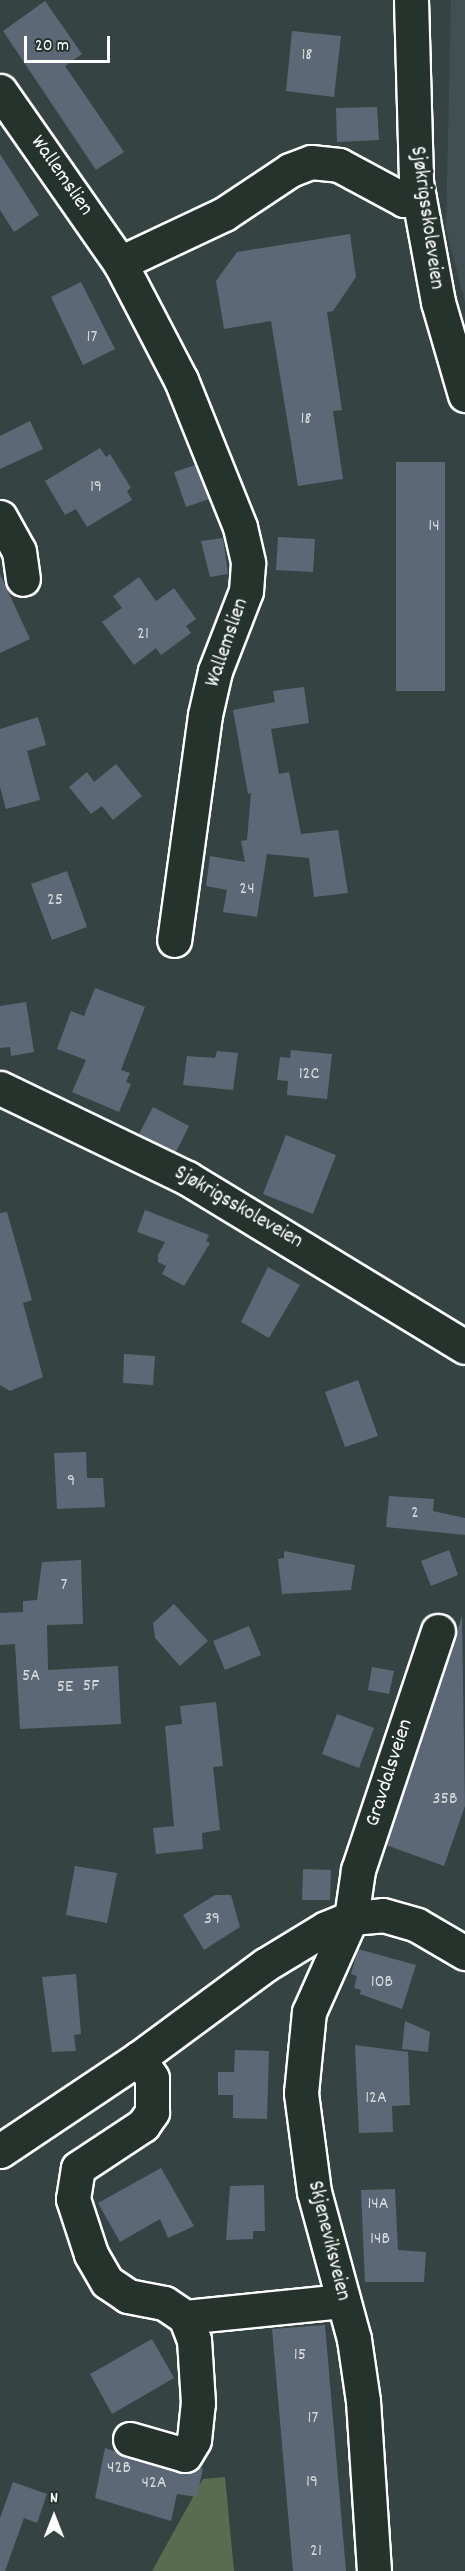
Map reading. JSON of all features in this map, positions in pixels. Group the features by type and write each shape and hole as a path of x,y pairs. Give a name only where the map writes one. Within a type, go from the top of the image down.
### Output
{"street":[{"name":"Sjøkrigsskoleveien","path":"411,0 419,200 438,302 465,395"},
{"name":"Wallemslien","path":"0,91 120,263 181,380 240,527 248,563 246,591 215,671 205,715 174,940"},
{"path":"120,263 224,214 290,170 311,162 339,165 404,200 419,200"},
{"path":"0,517 19,550 23,579"},
{"name":"Sjøkrigsskoleveien","path":"0,1088 187,1178 465,1347"},
{"name":"Gravdalsveien","path":"351,1918 358,1870 438,1631"},
{"path":"0,2151 139,2058 265,1965 351,1918 383,1915 417,1925 465,1953"},
{"name":"Skjeneviksveien","path":"351,1918 309,2012 301,2093 312,2182 343,2301 363,2401 374,2571"},
{"path":"130,2439 177,2456 191,2452 198,2378 194,2340 185,2317 164,2304 128,2296 107,2282 91,2254 73,2199 78,2168 143,2125 152,2112 152,2078 139,2058"},
{"path":"185,2317 343,2301"}],"shaded area":[{"path":"451,0 465,0 465,303 446,229"}],"green space":[{"path":"225,2477 234,2571 152,2571 203,2479"}],"building":[{"path":"45,1 82,54 65,66 124,152 96,170 3,31"},
{"path":"292,31 341,36 334,97 286,91"},
{"path":"377,107 379,140 337,142 336,108"},
{"path":"0,154 39,215 14,232 0,210"},
{"path":"350,234 356,277 333,311 327,312 342,410 333,411 343,479 298,486 271,321 224,329 216,281 237,252"},
{"path":"81,282 115,349 83,365 51,297"},
{"path":"30,421 43,449 0,469 0,436"},
{"path":"100,448 106,457 110,454 131,488 127,491 132,500 87,527 76,509 65,515 45,481"},
{"path":"396,462 445,462 445,691 396,691"},
{"path":"195,465 209,499 186,507 174,472"},
{"path":"278,537 315,539 313,572 276,570"},
{"path":"223,538 228,574 210,577 201,541"},
{"path":"0,574 30,639 0,653"},
{"path":"139,577 156,601 174,588 196,619 186,626 191,633 161,655 156,648 134,665 102,622 122,608 113,596"},
{"path":"304,687 309,723 271,729 279,774 289,772 301,834 338,830 348,893 314,897 309,858 267,854 257,917 223,912 227,890 206,886 210,856 245,862 241,841 247,840 251,793 248,794 233,710 275,702 273,691"},
{"path":"38,717 46,745 27,751 40,800 6,809 0,787 0,729"},
{"path":"116,764 142,796 113,820 102,806 91,814 69,787 87,772 94,782"},
{"path":"67,871 87,927 52,940 31,884"},
{"path":"95,988 145,1007 121,1070 130,1073 126,1082 131,1084 119,1112 72,1092 86,1060 57,1049 71,1011 84,1016"},
{"path":"26,1002 34,1052 11,1056 10,1047 0,1048 0,1006"},
{"path":"291,1050 332,1054 327,1099 287,1095 288,1081 277,1080 280,1057 290,1058"},
{"path":"217,1051 238,1053 233,1090 183,1085 187,1056 215,1058"},
{"path":"153,1107 189,1126 176,1152 139,1134"},
{"path":"286,1135 336,1155 313,1214 263,1194"},
{"path":"145,1210 209,1235 206,1241 210,1243 184,1286 162,1274 166,1266 158,1262 158,1255 165,1242 137,1232"},
{"path":"7,1212 32,1300 23,1303 43,1377 10,1391 0,1385 0,1213"},
{"path":"268,1267 300,1285 269,1338 241,1322"},
{"path":"124,1354 155,1356 153,1385 123,1383"},
{"path":"358,1380 378,1436 345,1447 325,1392"},
{"path":"86,1452 87,1478 103,1478 105,1507 57,1509 54,1453"},
{"path":"389,1496 434,1499 433,1511 465,1518 465,1535 386,1527"},
{"path":"449,1550 458,1575 431,1586 421,1561"},
{"path":"284,1551 355,1565 351,1590 282,1594 278,1559 284,1558"},
{"path":"81,1560 83,1624 47,1625 48,1670 118,1666 121,1724 20,1729 15,1644 0,1645 0,1613 23,1612 23,1601 37,1600 42,1562"},
{"path":"174,1604 208,1641 180,1666 155,1638 153,1623"},
{"path":"462,1616 465,1806 444,1866 386,1845"},
{"path":"249,1626 261,1655 225,1670 213,1641"},
{"path":"372,1667 394,1671 389,1694 368,1690"},
{"path":"216,1702 223,1766 213,1767 220,1830 202,1833 203,1849 156,1854 153,1828 174,1826 165,1726 182,1724 180,1706"},
{"path":"337,1714 374,1728 359,1768 322,1754"},
{"path":"75,1866 117,1873 107,1923 66,1915"},
{"path":"303,1869 331,1870 330,1900 302,1900"},
{"path":"215,1895 231,1895 240,1927 204,1950 183,1915"},
{"path":"358,1949 416,1965 402,2009 360,1994 361,1990 354,1988 357,1976 351,1974"},
{"path":"76,1974 81,2034 74,2035 76,2051 52,2052 42,1977"},
{"path":"405,2021 430,2032 428,2052 402,2049"},
{"path":"355,2045 408,2052 410,2105 392,2106 393,2132 359,2133"},
{"path":"235,2050 269,2051 267,2119 233,2118 233,2095 218,2095 218,2072 234,2072"},
{"path":"161,2168 194,2226 168,2238 160,2219 120,2242 98,2203"},
{"path":"264,2185 265,2231 253,2231 253,2239 226,2240 230,2186"},
{"path":"395,2189 398,2250 426,2252 424,2282 365,2282 361,2190"},
{"path":"325,2325 346,2571 293,2571 272,2329"},
{"path":"152,2339 174,2378 112,2414 90,2374"},
{"path":"105,2448 180,2473 203,2468 197,2497 177,2494 171,2521 95,2498"},
{"path":"13,2482 47,2494 37,2523 24,2518 5,2571 0,2571 0,2518"}]}
